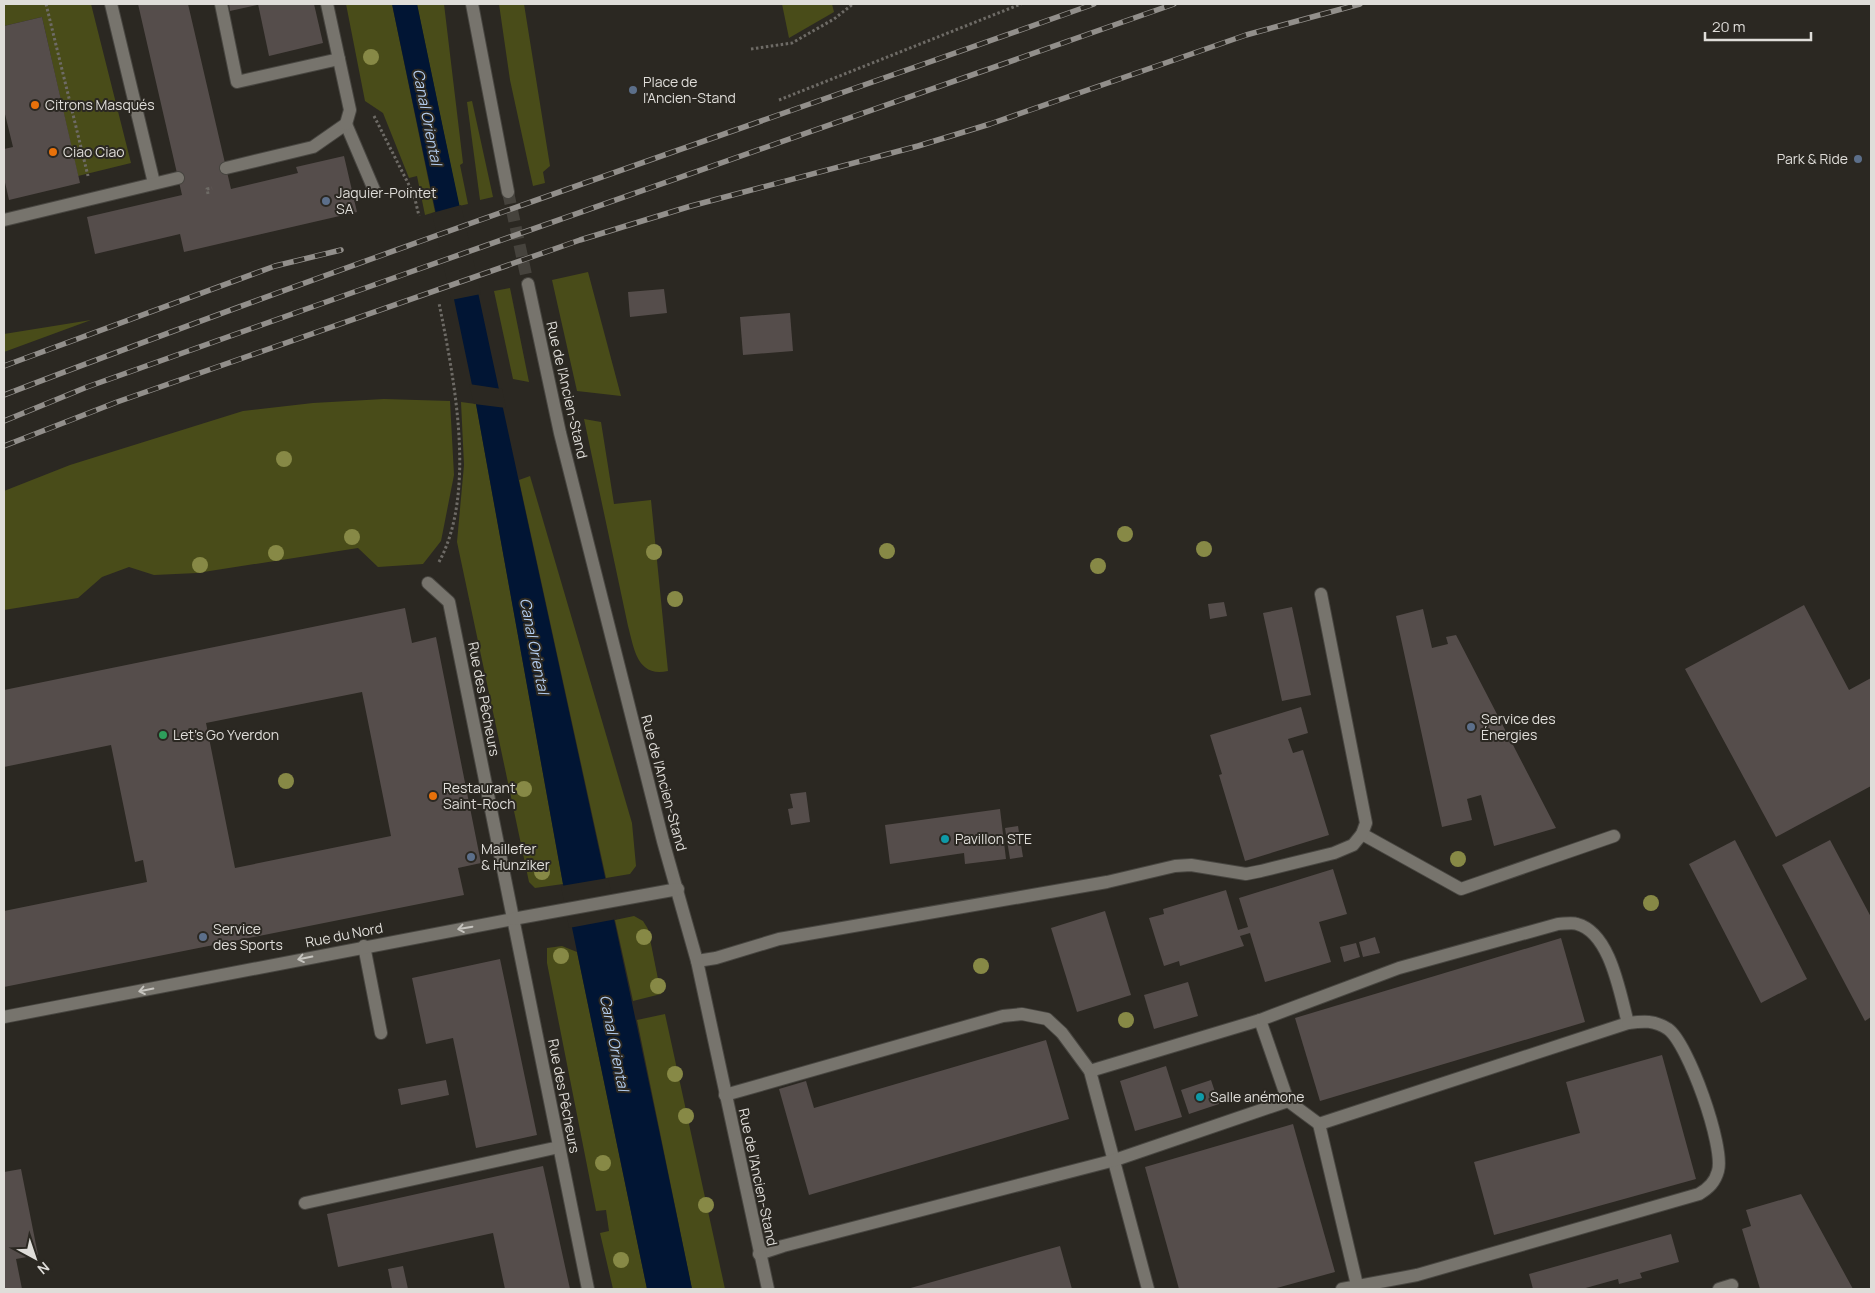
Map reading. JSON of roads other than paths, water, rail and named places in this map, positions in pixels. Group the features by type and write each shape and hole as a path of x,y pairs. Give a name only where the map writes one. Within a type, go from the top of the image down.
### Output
{"street":[{"path":"111,4 154,183"},
{"path":"221,4 238,82 339,59"},
{"path":"327,4 350,110 346,124 375,192"},
{"path":"472,4 508,192"},
{"path":"226,168 313,147 346,124"},
{"path":"4,220 178,178"},
{"name":"Rue de l'Ancien-Stand","path":"528,284 560,433 663,842 678,889 697,961 724,1095 768,1289"},
{"name":"Rue des Pêcheurs","path":"428,583 449,602 588,1289"},
{"path":"697,961 716,958 779,939 1107,882 1175,866 1191,865 1246,874 1334,852 1353,845 1362,834 1366,822 1321,594"},
{"path":"1362,834 1461,889 1614,836"},
{"name":"Rue du Nord","path":"4,1018 364,946 678,889"},
{"path":"1090,1071 1260,1020 1399,968 1558,924 1577,924 1591,932 1609,957 1628,1023"},
{"path":"364,946 381,1033"},
{"path":"724,1095 994,1019 1022,1014 1047,1019 1062,1033 1090,1071 1148,1289"},
{"path":"1260,1020 1288,1101 1319,1124 1357,1285"},
{"path":"1319,1124 1628,1023 1650,1020 1669,1030 1682,1045 1706,1106 1720,1156 1718,1171 1712,1185 1699,1194 1426,1272 1342,1289"},
{"path":"759,1254 783,1246 1115,1160 1288,1101"},
{"path":"305,1203 559,1147"},
{"path":"1719,1289 1732,1285"}],"water":[{"name":"Canal Oriental","path":"392,4 417,4 692,1289 647,1289 563,884 476,404"}],"tunnel":[{"path":"508,192 528,284"}],"railway":[{"path":"4,395 411,245 1094,4"},
{"path":"4,421 87,387 1174,4"},
{"path":"4,446 117,402 580,240 691,206 918,146 990,124 1246,35 1360,4"},
{"path":"4,366 275,266 341,250"}],"place":[{"name":"Place de l'Ancien-Stand","path":"633,90"},
{"name":"Citrons Masqués","path":"35,105"},
{"name":"Ciao Ciao","path":"53,152"},
{"name":"Park & Ride","path":"1858,159"},
{"name":"Jaquier-Pointet SA","path":"326,201"},
{"name":"Service des Énergies","path":"1471,727"},
{"name":"Let's Go Yverdon","path":"163,735"},
{"name":"Restaurant Saint-Roch","path":"433,796"},
{"name":"Pavillon STE","path":"945,839"},
{"name":"Maillefer & Hunziker","path":"471,857"},
{"name":"Service des Sports","path":"203,937"},
{"name":"Salle anémone","path":"1200,1097"}]}
